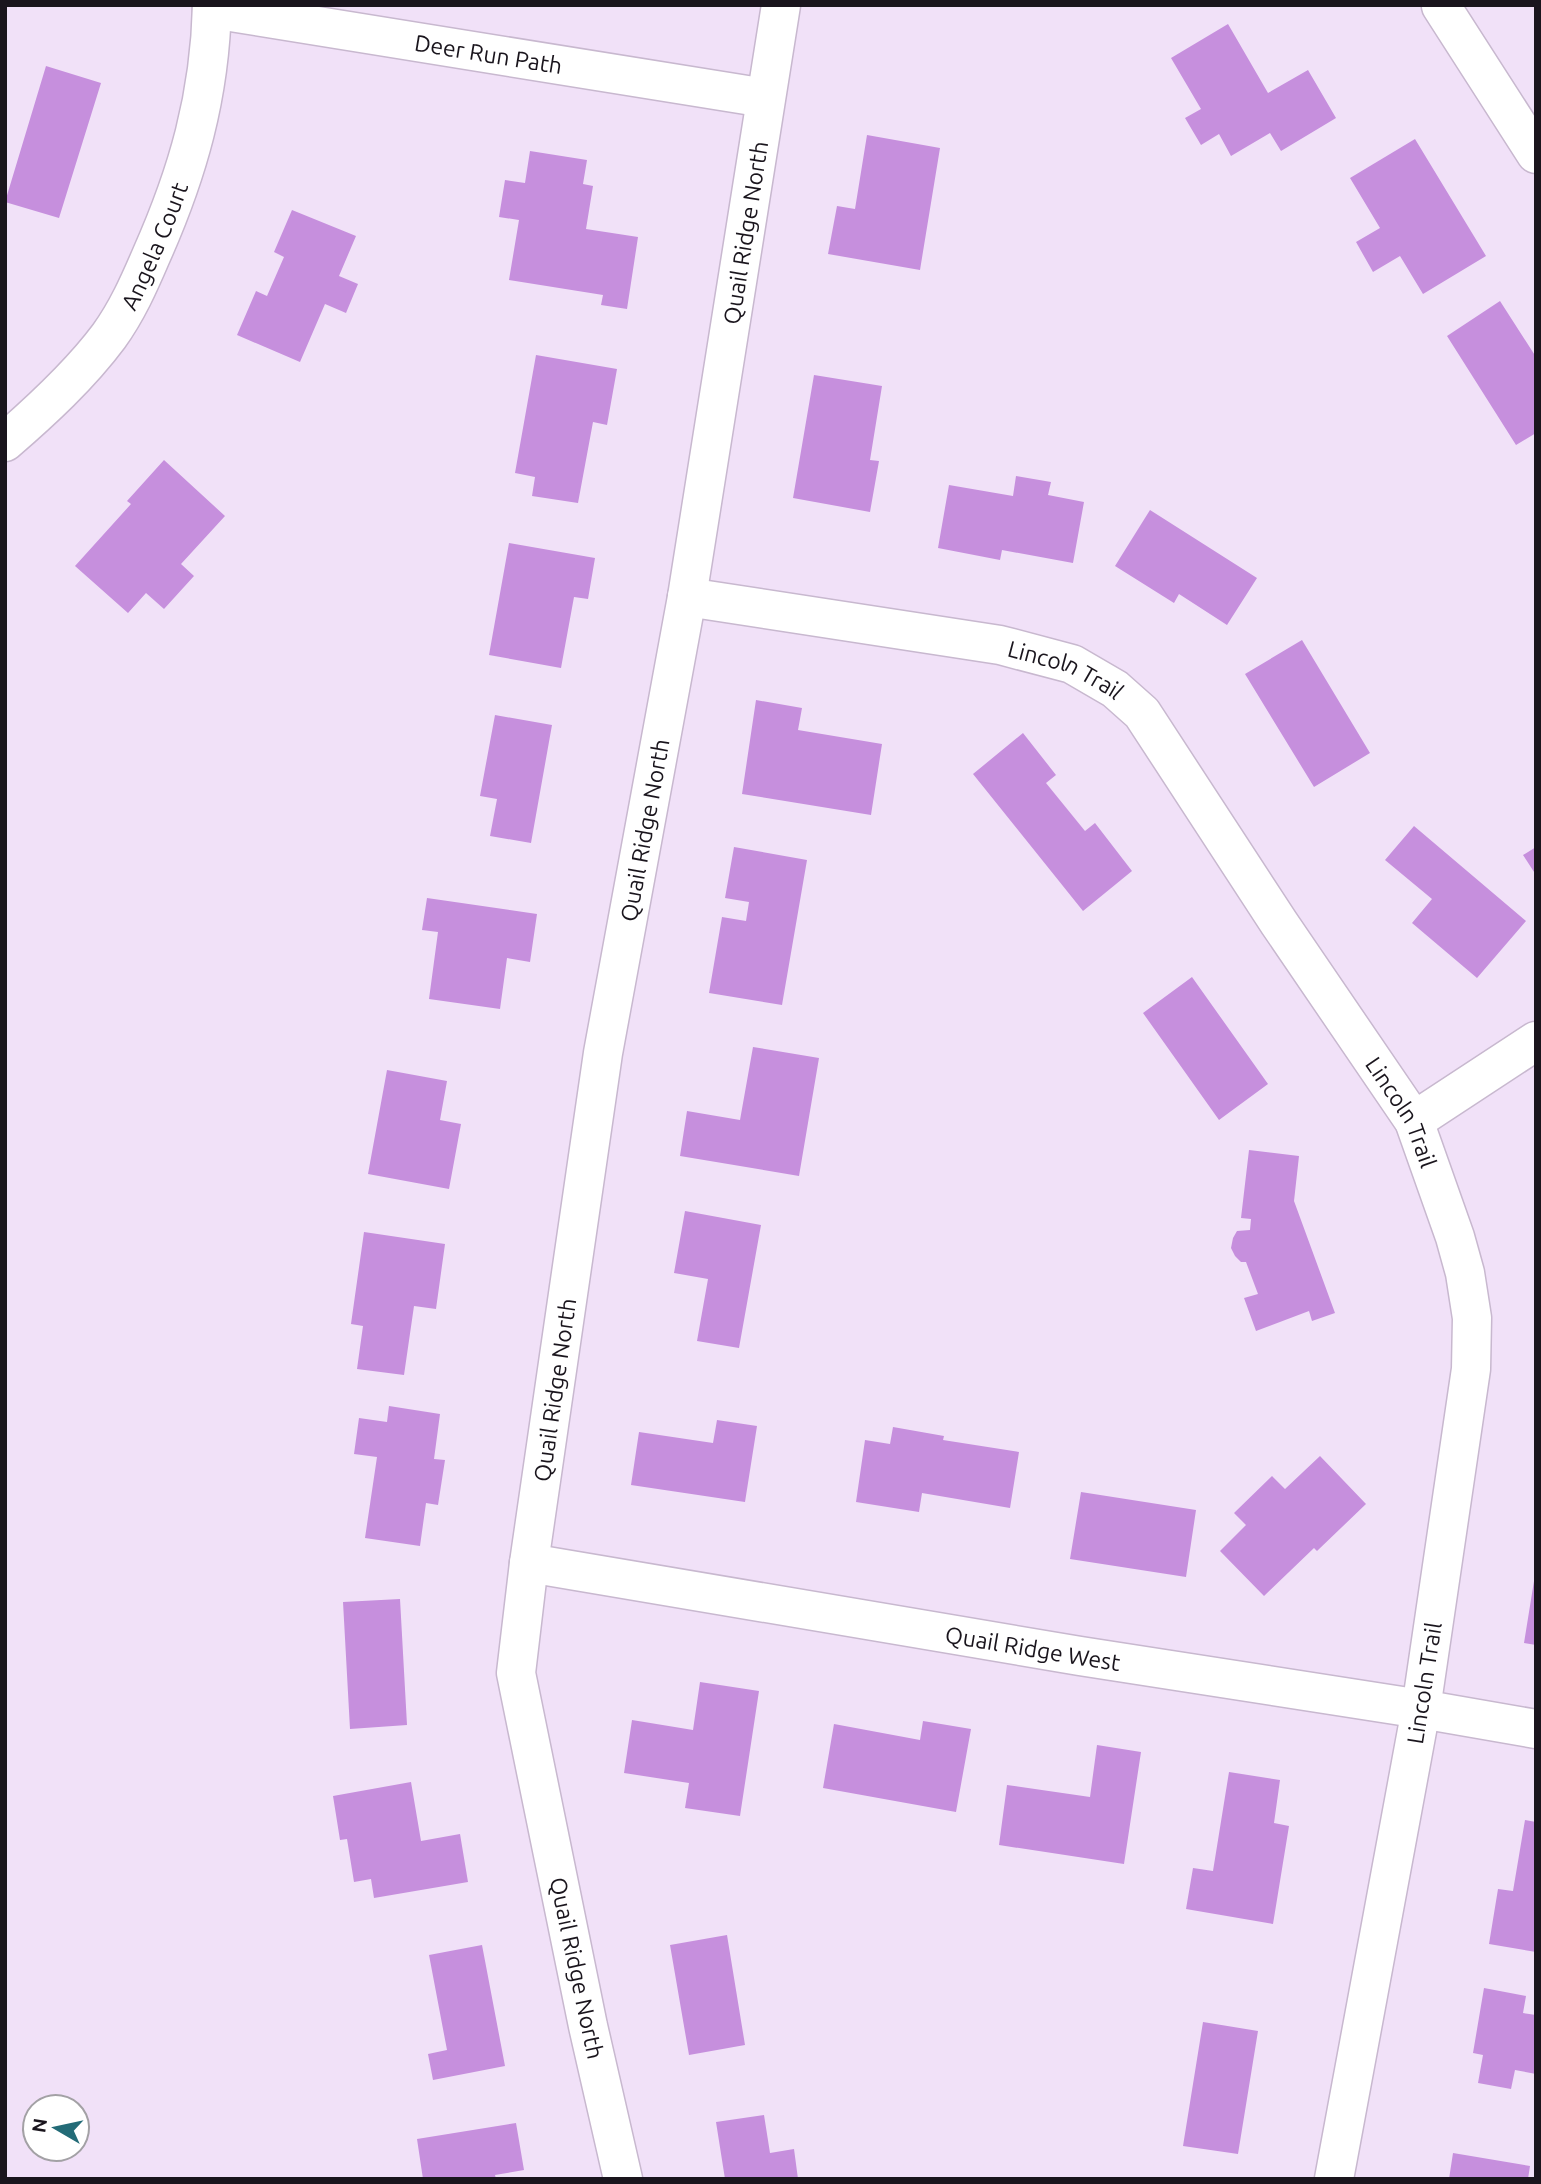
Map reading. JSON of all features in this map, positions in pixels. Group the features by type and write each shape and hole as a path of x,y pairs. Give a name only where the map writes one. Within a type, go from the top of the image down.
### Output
{"street":[{"name":"Quail Ridge North","path":"623,2179 516,1672 529,1563 603,1053 687,597 781,5"},
{"path":"1441,6 1536,154"},
{"name":"Deer Run Path","path":"212,7 765,98"},
{"name":"Angela Court","path":"5,442 46,407 108,337 131,300 170,214 194,141 206,86 212,7"},
{"name":"Lincoln Trail","path":"687,597 1000,645 1072,664 1115,690 1142,713 1279,923 1415,1121 1465,1273 1472,1318 1471,1369 1421,1709 1334,2179"},
{"path":"1415,1121 1536,1041"},
{"name":"Quail Ridge West","path":"529,1563 1080,1656 1536,1729"}],"building":[{"path":"1228,24 1268,93 1308,70 1336,118 1281,151 1270,133 1231,156 1219,134 1201,145 1185,118 1201,109 1171,58"},
{"path":"46,66 101,83 59,218 5,202"},
{"path":"867,135 940,148 920,270 828,254 837,206 855,209"},
{"path":"1415,139 1486,256 1423,294 1400,256 1373,272 1356,242 1380,228 1350,178"},
{"path":"530,151 587,160 583,184 593,186 586,229 638,237 627,309 601,305 603,295 509,280 519,220 499,217 505,180 525,183"},
{"path":"292,210 356,236 339,276 358,284 346,313 325,304 300,362 237,335 256,291 267,296 284,257 274,252"},
{"path":"1500,301 1536,357 1536,433 1516,445 1447,336"},
{"path":"536,355 617,369 607,425 593,422 578,503 532,496 535,477 515,473"},
{"path":"814,375 882,386 870,460 879,461 870,512 793,498"},
{"path":"164,460 225,516 181,564 194,576 164,609 146,593 128,613 75,566 131,504 127,501"},
{"path":"1016,476 1051,482 1048,495 1084,502 1073,563 1002,550 1000,560 938,548 949,485 1013,496"},
{"path":"1150,510 1257,578 1227,625 1179,594 1174,603 1115,566"},
{"path":"509,543 595,558 588,599 574,597 561,668 489,655"},
{"path":"1302,640 1370,753 1314,787 1245,674"},
{"path":"756,700 802,708 798,730 882,744 871,815 742,794"},
{"path":"495,715 552,725 531,843 490,836 497,799 480,796"},
{"path":"1023,733 1056,775 1046,783 1085,831 1095,823 1132,871 1083,911 973,774"},
{"path":"1414,826 1526,921 1477,978 1412,923 1432,899 1385,860"},
{"path":"734,847 807,860 782,1005 709,993 722,917 746,921 749,902 725,898"},
{"path":"1536,847 1536,875 1523,855"},
{"path":"427,898 537,914 530,962 507,958 500,1009 429,999 438,932 422,930"},
{"path":"1192,977 1268,1084 1219,1120 1143,1013"},
{"path":"753,1047 819,1058 799,1176 680,1156 687,1111 740,1120"},
{"path":"387,1070 447,1081 440,1120 461,1124 449,1189 368,1174"},
{"path":"1249,1150 1299,1156 1294,1201 1335,1313 1312,1321 1309,1311 1256,1331 1244,1298 1258,1294 1246,1262 1241,1262 1231,1248 1237,1231 1250,1230 1251,1219 1241,1218"},
{"path":"685,1211 761,1225 739,1348 697,1341 708,1279 674,1273"},
{"path":"364,1232 445,1244 436,1309 414,1306 404,1375 357,1369 363,1326 351,1324"},
{"path":"389,1406 440,1414 434,1459 445,1460 438,1505 426,1503 420,1546 365,1538 377,1457 354,1454 359,1418 387,1422"},
{"path":"717,1420 757,1426 745,1502 631,1485 639,1432 713,1443"},
{"path":"893,1427 944,1436 943,1440 1019,1452 1010,1508 922,1493 919,1512 856,1502 865,1440 890,1444"},
{"path":"1320,1456 1366,1504 1317,1551 1314,1548 1264,1596 1220,1551 1246,1525 1234,1513 1272,1476 1285,1489"},
{"path":"1081,1492 1196,1510 1186,1577 1070,1559"},
{"path":"1536,1581 1536,1645 1524,1643"},
{"path":"400,1599 407,1725 350,1729 343,1602"},
{"path":"700,1682 759,1691 740,1816 685,1808 689,1783 624,1773 632,1720 693,1730"},
{"path":"923,1721 971,1729 956,1812 823,1788 834,1724 920,1740"},
{"path":"1097,1745 1141,1752 1124,1864 999,1845 1007,1785 1090,1797"},
{"path":"1229,1772 1280,1780 1274,1823 1289,1826 1273,1924 1186,1909 1193,1868 1213,1871"},
{"path":"411,1782 421,1841 460,1834 468,1882 374,1898 371,1879 354,1882 347,1839 340,1840 333,1796"},
{"path":"1525,1820 1536,1822 1536,1952 1489,1944 1498,1889 1513,1891"},
{"path":"727,1935 745,2045 689,2055 670,1945"},
{"path":"482,1945 505,2066 433,2080 428,2054 447,2050 429,1955"},
{"path":"1484,1988 1526,1996 1523,2013 1536,2015 1536,2074 1515,2070 1511,2089 1478,2083 1483,2055 1473,2053"},
{"path":"1203,2022 1258,2031 1238,2154 1183,2146"},
{"path":"764,2115 770,2153 794,2149 798,2179 725,2179 716,2122"},
{"path":"516,2123 524,2170 495,2175 496,2179 423,2179 417,2139"},
{"path":"1453,2153 1530,2166 1528,2179 1449,2179"}]}
